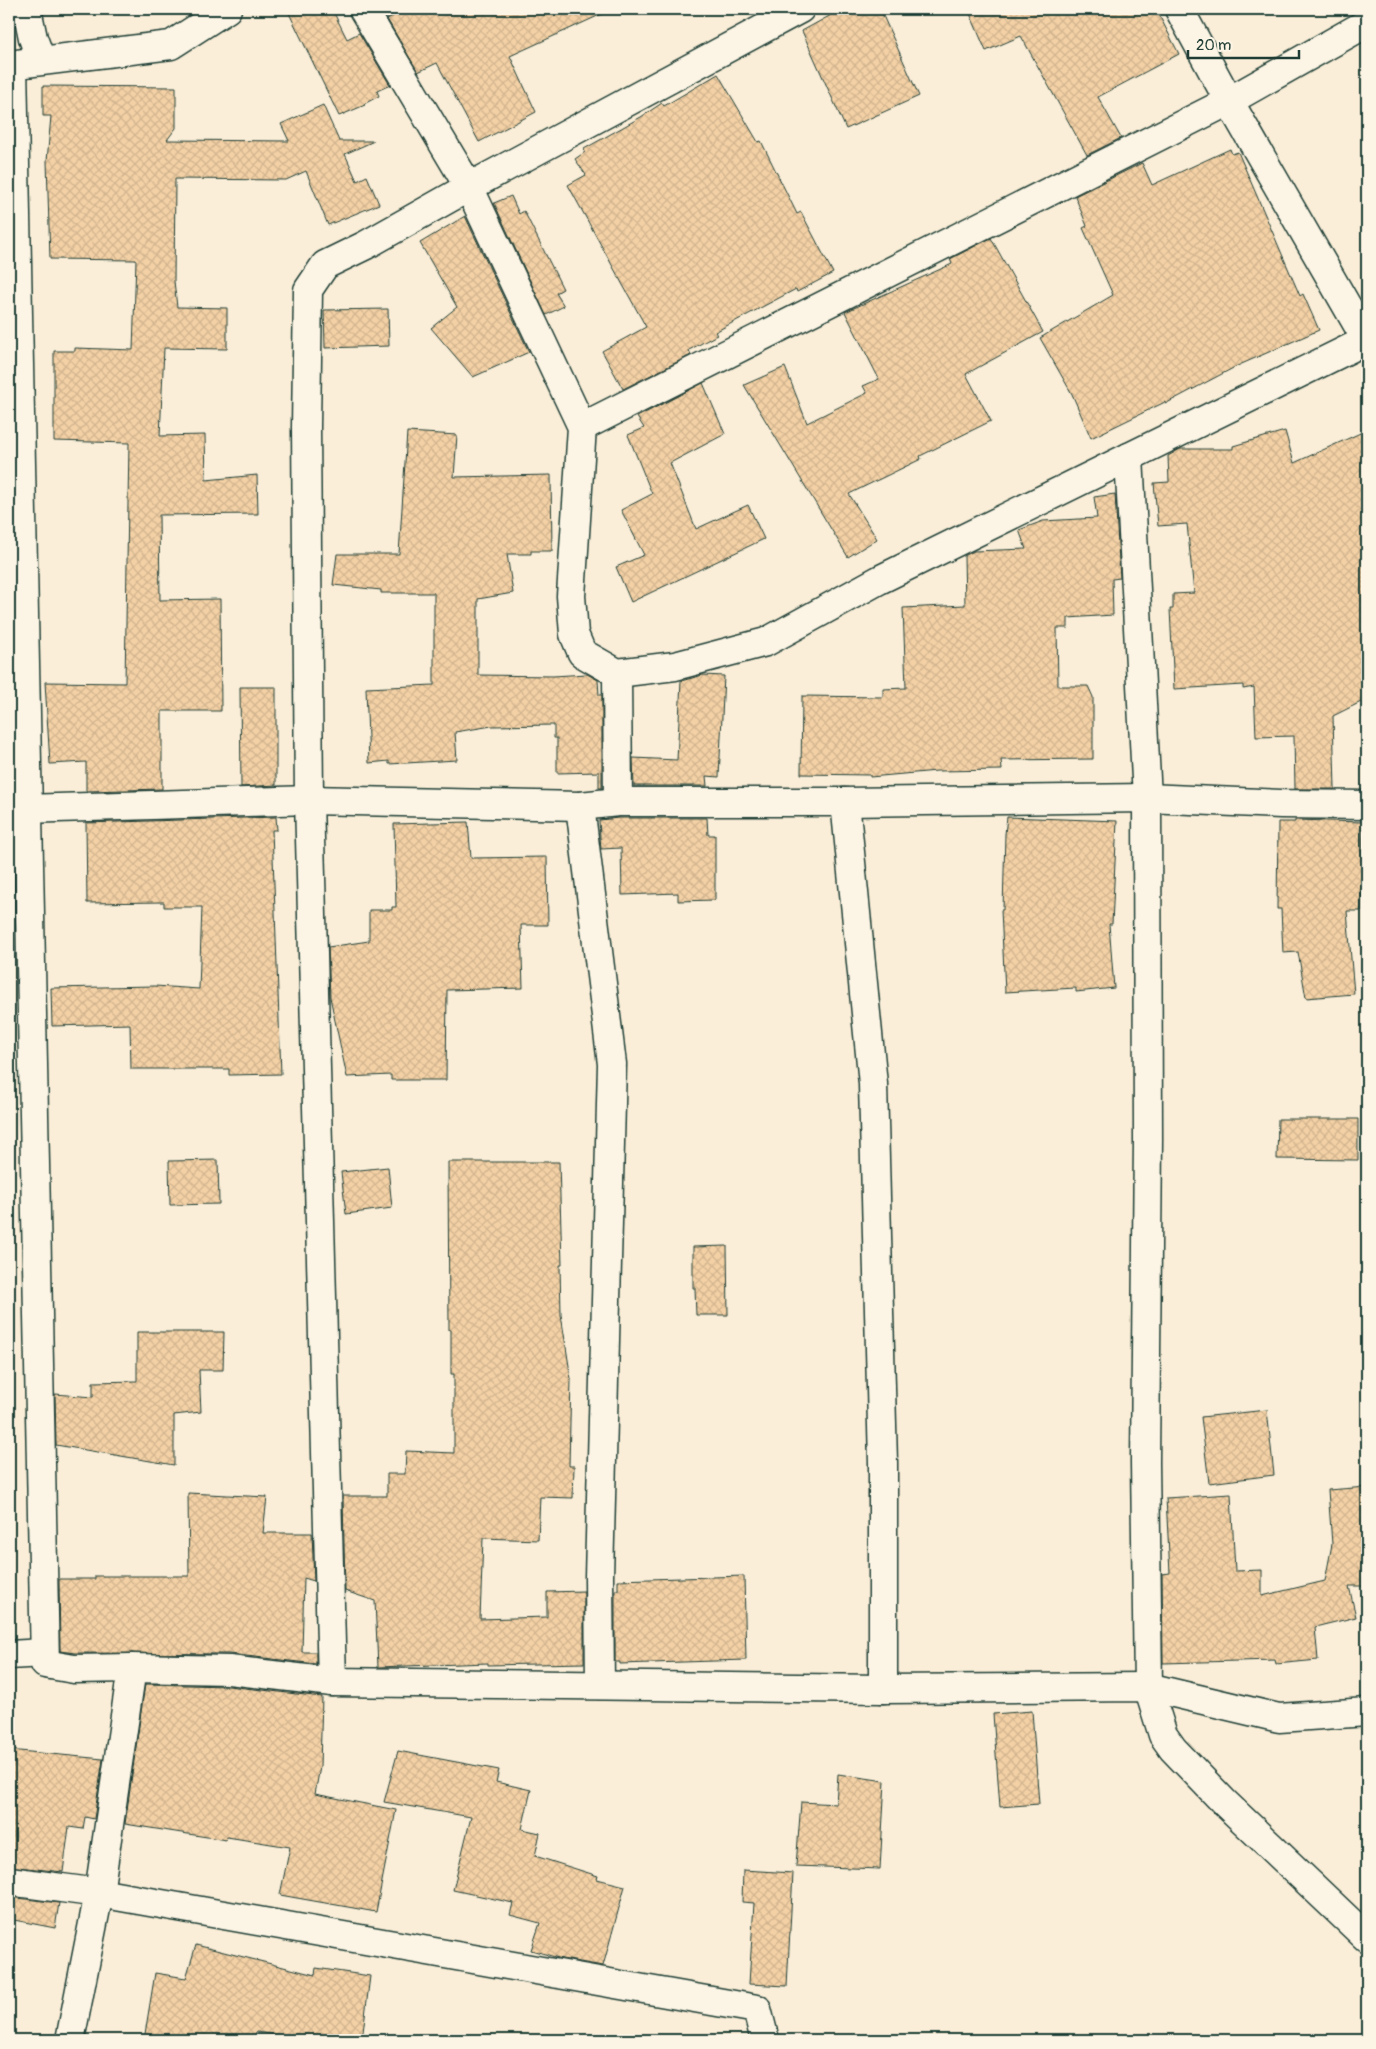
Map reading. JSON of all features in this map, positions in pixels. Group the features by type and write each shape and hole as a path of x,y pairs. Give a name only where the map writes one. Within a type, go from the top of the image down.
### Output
{"street":[{"path":"27,9 33,38 42,60"},
{"path":"227,9 171,45 11,65 18,809 45,1664 74,1669 229,1670 332,1682 883,1689 1148,1687 1279,1718 1367,1712"},
{"path":"363,9 469,187 582,427 570,596 574,634 582,653 617,673 676,666 766,642 879,580 1367,340 1179,9"},
{"path":"332,1682 309,800 306,427 308,290 325,265 366,245 469,187 800,9"},
{"path":"582,427 1230,101 1367,23"},
{"path":"1129,457 1146,798 1148,1149 1145,1462 1148,1687 1163,1735 1173,1749 1225,1803 1367,1938"},
{"path":"617,673 618,802"},
{"path":"18,809 309,800 580,806 618,802 845,802 1146,798 1282,804 1367,805"},
{"path":"845,802 873,1084 883,1464 883,1689"},
{"path":"580,806 612,1064 599,1577 600,1685"},
{"path":"9,1655 44,1654"},
{"path":"70,2040 98,1893 132,1668"},
{"path":"9,1881 98,1893 757,2009 765,2040"}],"building":[{"path":"287,9 332,9 347,39 359,33 390,85 377,91 379,96 365,105 339,116"},
{"path":"407,9 613,9 510,56 536,112 479,142 437,63 418,72 387,19"},
{"path":"842,9 880,9 919,96 846,129 802,31"},
{"path":"968,9 1156,9 1179,54 1098,97 1121,138 1087,155 1021,36 986,51"},
{"path":"718,74 758,142 761,141 797,214 801,212 833,273 797,292 796,289 715,332 717,335 689,350 691,355 623,389 602,351 646,327 568,185 586,175 575,159 585,152 584,149 662,103 664,106"},
{"path":"43,86 176,87 176,128 167,140 289,141 281,124 323,105 339,141 374,141 345,154 357,181 367,176 379,204 328,225 306,171 286,180 175,179 174,281 177,307 227,308 227,349 164,348 160,436 205,435 206,480 257,475 258,514 159,515 160,600 220,599 221,711 162,711 162,789 86,791 86,762 50,764 45,682 125,683 129,443 54,441 54,351 75,351 75,348 133,350 136,260 50,259 47,161 51,116 43,116"},
{"path":"1230,149 1232,154 1238,152 1300,296 1303,294 1319,330 1237,366 1165,404 1165,402 1091,438 1072,394 1040,338 1113,295 1083,228 1087,226 1075,196 1142,163 1152,185"},
{"path":"511,196 519,214 524,211 563,289 556,293 564,306 546,315 494,203"},
{"path":"465,216 529,352 473,377 431,328 457,307 420,243"},
{"path":"991,238 1043,332 966,374 991,421 920,456 921,459 849,494 877,539 848,557 744,385 785,367 807,423 867,393 863,386 879,379 845,312 952,264 950,259"},
{"path":"388,309 389,346 325,348 324,310"},
{"path":"703,383 725,434 670,463 696,529 748,505 764,539 631,602 616,567 644,555 621,510 652,494 628,435 644,428 637,417"},
{"path":"1367,430 1367,699 1333,716 1335,789 1295,789 1294,736 1256,737 1254,687 1243,689 1243,685 1174,689 1170,609 1173,609 1173,594 1194,593 1187,524 1158,526 1154,483 1169,482 1168,456 1180,449 1233,449 1233,446 1285,431 1294,463"},
{"path":"407,432 457,435 454,477 551,475 552,551 531,551 531,554 507,554 513,593 478,599 478,675 553,676 587,674 598,680 599,695 602,695 602,788 599,788 599,772 557,773 557,738 554,738 554,725 492,726 455,732 457,760 389,764 389,761 369,763 366,688 434,685 434,593 381,593 381,590 333,585 337,554 399,554"},
{"path":"1115,494 1120,578 1112,579 1113,615 1068,618 1068,628 1057,628 1058,686 1088,686 1093,697 1093,759 1001,760 1002,770 937,771 870,777 870,775 801,774 802,696 883,697 883,689 906,688 903,608 965,605 964,556 974,551 1026,549 1019,530 1043,521 1097,518 1094,497"},
{"path":"703,675 724,676 719,777 706,776 707,786 634,786 633,758 677,760 681,681"},
{"path":"240,687 276,687 276,785 241,787"},
{"path":"276,817 277,830 272,830 281,1074 229,1075 229,1069 131,1069 130,1024 52,1026 51,988 155,986 199,989 202,907 164,907 164,902 87,903 86,823"},
{"path":"1007,817 1117,821 1112,924 1109,924 1114,988 1076,992 1076,988 1005,992 1001,910 1003,910"},
{"path":"619,818 707,818 708,835 715,835 715,900 678,901 678,893 622,895 621,848 601,849 599,820"},
{"path":"1295,820 1363,822 1361,911 1347,911 1354,994 1306,998 1298,952 1283,953 1281,909 1277,909 1278,822 1295,822"},
{"path":"468,822 471,858 547,857 548,925 521,925 523,988 447,990 446,1080 391,1080 391,1075 347,1077 330,997 328,947 369,941 369,910 392,910 392,907 396,907 394,824"},
{"path":"1278,1119 1358,1119 1358,1160 1277,1159"},
{"path":"218,1160 219,1204 170,1205 169,1161"},
{"path":"448,1162 559,1162 562,1265 560,1265 561,1315 571,1379 569,1466 574,1466 573,1498 540,1497 538,1540 483,1538 480,1619 547,1617 547,1592 584,1591 584,1663 488,1665 488,1663 378,1667 375,1601 345,1591 343,1496 387,1496 387,1474 405,1474 406,1451 454,1453 454,1374 451,1374 451,1330 449,1330"},
{"path":"388,1167 392,1208 346,1214 341,1172"},
{"path":"727,1246 728,1315 696,1315 695,1288 693,1288 693,1247"},
{"path":"137,1332 224,1332 223,1370 199,1370 201,1412 174,1415 174,1465 56,1445 55,1394 93,1397 93,1382 137,1381"},
{"path":"1267,1410 1274,1475 1209,1483 1201,1417"},
{"path":"1367,1487 1367,1586 1349,1586 1356,1617 1315,1627 1318,1660 1276,1664 1275,1660 1163,1663 1162,1574 1170,1573 1166,1498 1231,1494 1235,1571 1262,1570 1262,1596 1325,1581 1332,1544 1328,1490"},
{"path":"188,1493 267,1497 263,1533 312,1533 314,1581 304,1578 302,1652 316,1652 316,1664 229,1654 75,1653 60,1651 59,1579 95,1579 95,1576 189,1576"},
{"path":"744,1576 746,1660 620,1664 620,1662 615,1662 615,1590 618,1590 618,1580"},
{"path":"145,1684 228,1686 322,1697 320,1767 315,1794 396,1810 376,1912 280,1895 290,1847 227,1837 226,1840 125,1824"},
{"path":"1032,1711 1039,1804 1000,1807 993,1714"},
{"path":"9,1750 103,1759 94,1819 85,1817 83,1829 69,1827 63,1872 9,1866"},
{"path":"398,1751 499,1770 496,1782 531,1790 522,1829 540,1833 535,1856 598,1876 597,1879 625,1886 603,1966 562,1959 531,1950 540,1923 510,1915 513,1903 453,1890 471,1817 384,1802"},
{"path":"838,1774 885,1781 880,1869 796,1866 801,1802 836,1804"},
{"path":"743,1870 793,1873 787,1986 749,1984 754,1903 742,1902"},
{"path":"9,1897 59,1903 55,1928 9,1919"},
{"path":"196,1945 315,1975 316,1968 370,1976 362,2040 310,2040 256,2032 254,2040 144,2040 155,1973 186,1978"}]}
